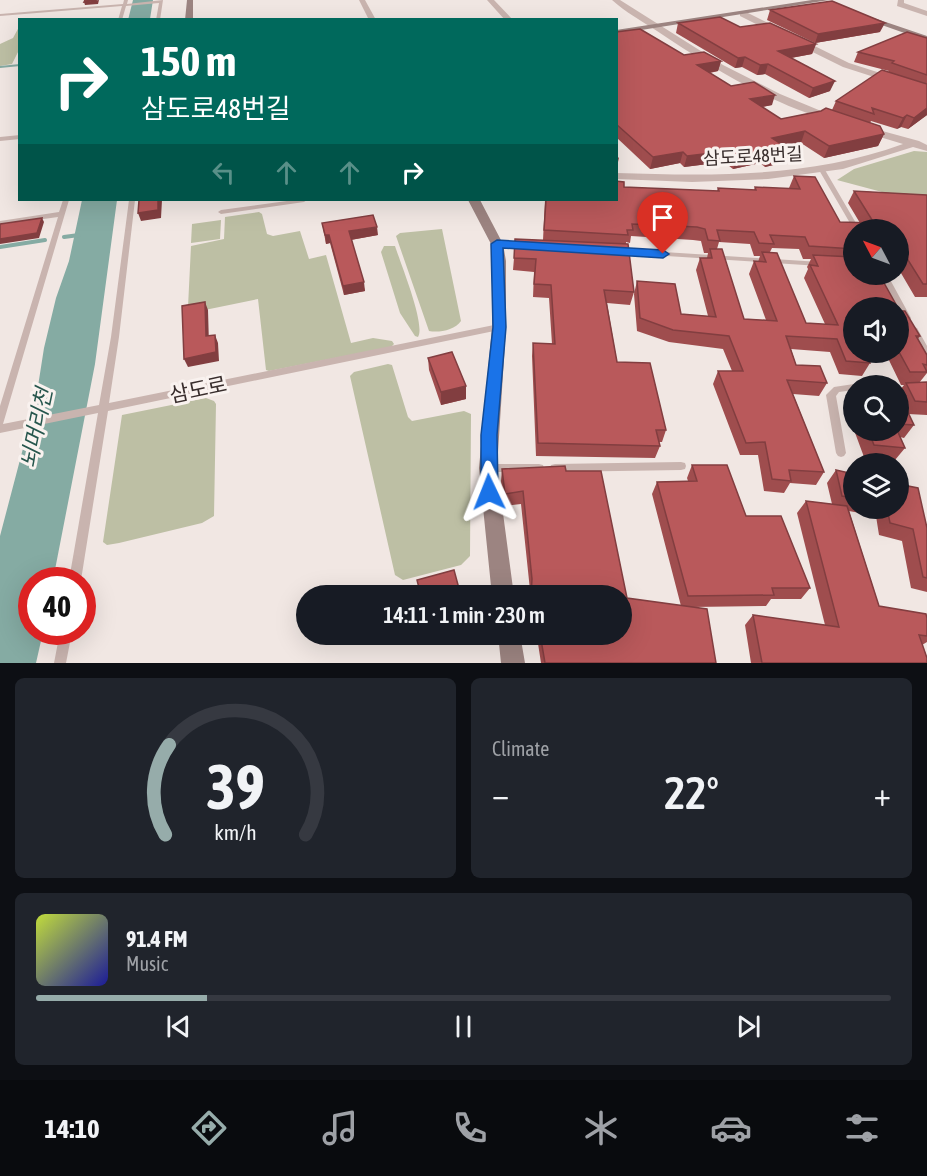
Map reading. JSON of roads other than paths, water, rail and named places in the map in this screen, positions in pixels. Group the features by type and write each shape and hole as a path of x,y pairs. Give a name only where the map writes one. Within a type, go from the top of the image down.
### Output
{"street":[{"path":"189,18 190,0"},
{"path":"362,0 372,18"},
{"path":"490,0 508,18"},
{"path":"615,0 654,27 774,95 845,123"},
{"path":"901,0 900,4 927,14"},
{"path":"618,32 825,1"},
{"path":"742,14 846,65 927,91"},
{"path":"859,14 927,39"},
{"path":"855,126 927,148"},
{"path":"822,170 876,157 927,137"},
{"name":"삼도로48번길","path":"618,176 742,177 822,170"},
{"path":"475,201 497,244 500,327 488,468 502,585"},
{"path":"511,645 513,663"}],"lane":[{"path":"0,15 125,2 160,1 158,18"},
{"path":"121,18 125,2"},
{"path":"0,139 18,137"},
{"name":"삼도로48번길","path":"822,170 850,219"},
{"path":"0,422 66,201"},
{"path":"77,567 104,409 132,201"},
{"path":"221,212 297,201"},
{"path":"0,223 62,214"},
{"path":"497,244 533,246"},
{"path":"616,251 830,264"},
{"path":"889,285 927,353"},
{"name":"삼도로","path":"0,429 500,327"},
{"path":"909,390 920,391 927,386"},
{"path":"842,453 831,394 837,388 843,388"},
{"path":"488,468 681,466"},
{"path":"60,663 63,645"}],"water":[{"path":"133,0 153,0 150,18 128,18"},
{"name":"뇌머리천","path":"82,201 117,201 95,364 56,567 18,567 18,645 40,645 36,663 0,663 0,536 36,399 44,348 56,298 69,261"}],"waterway":[{"path":"0,67 18,65"},
{"path":"64,237 79,235"},
{"path":"0,247 45,240"}]}
